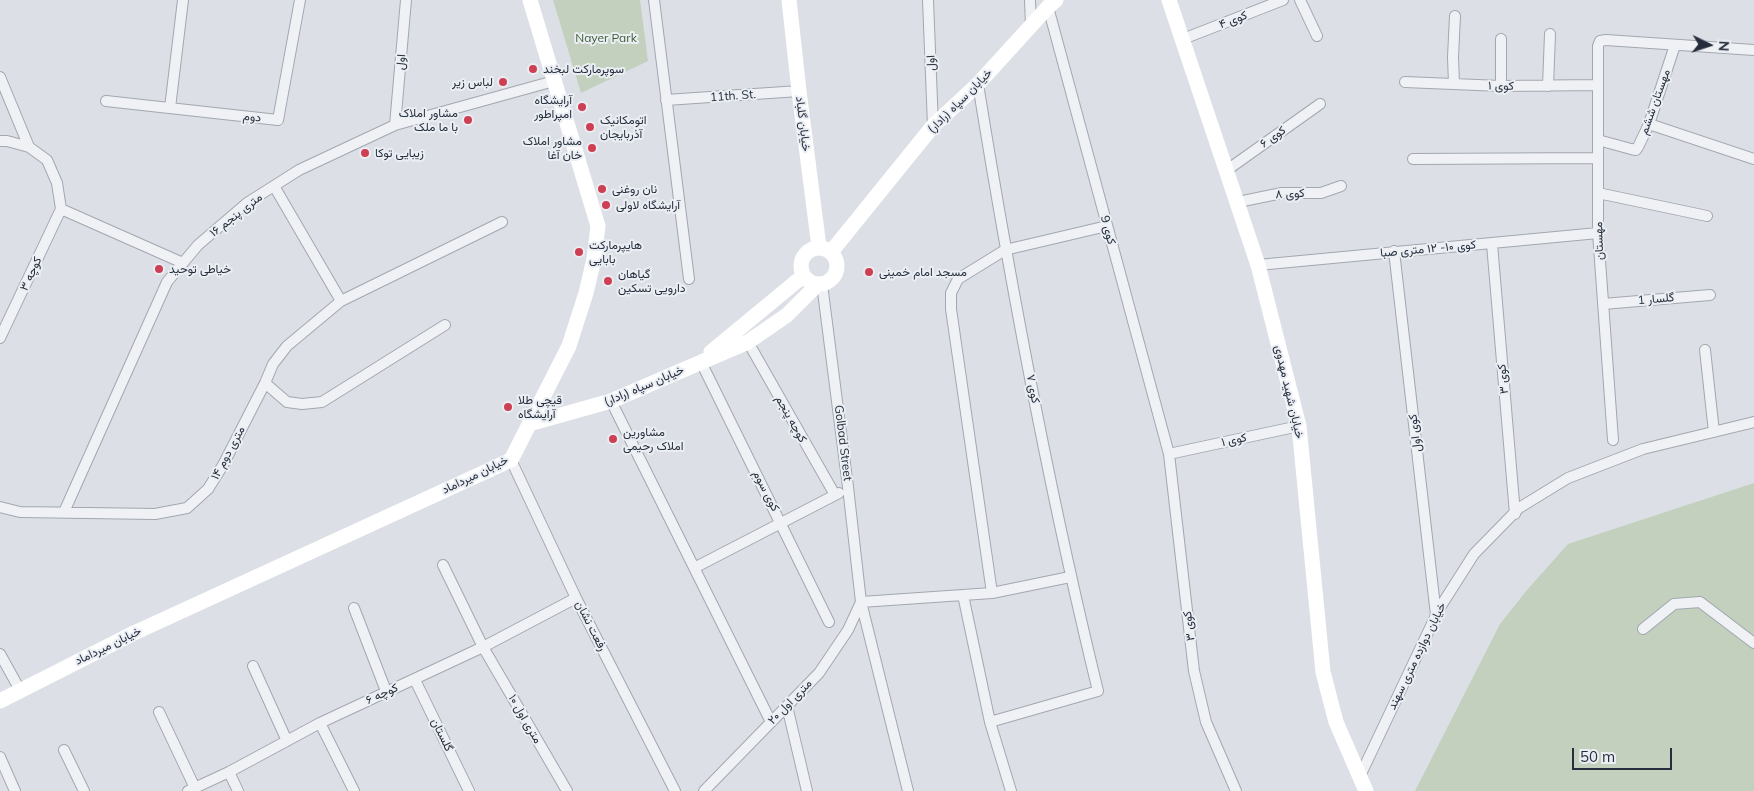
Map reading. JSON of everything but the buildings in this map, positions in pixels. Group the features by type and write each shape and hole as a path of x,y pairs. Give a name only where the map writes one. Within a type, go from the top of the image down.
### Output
{"street":[{"path":"170,108 183,0"},
{"name":"دوم","path":"106,101 278,120 300,0"},
{"name":"اول","path":"395,124 406,0"},
{"name":"خیابان میرداماد","path":"0,701 134,634 511,460 569,346 586,293 594,259 598,226 530,0"},
{"path":"654,0 688,279"},
{"name":"خیابان گلباد","path":"789,0 799,91 825,250"},
{"name":"اول","path":"928,0 933,126"},
{"path":"1030,0 1031,26"},
{"name":"خیابان شهید مهدوی","path":"1169,0 1258,265 1299,426 1323,672 1336,722 1366,791"},
{"name":"کوی ۴","path":"1183,39 1283,0"},
{"path":"1300,0 1317,36"},
{"name":"خیابان سپاه (رادار)","path":"825,250 933,126 978,84 1052,3"},
{"name":"کوی 9","path":"1052,3 1107,226 1169,454"},
{"path":"1454,84 1455,16"},
{"path":"1548,86 1550,34"},
{"path":"1501,40 1501,86"},
{"name":"مهستان","path":"1612,440 1598,233 1598,46 1600,41 1606,40 1676,45"},
{"path":"1676,45 1754,50"},
{"name":"مهستان ششم","path":"1598,140 1636,150 1649,124 1676,45"},
{"path":"0,77 29,147"},
{"name":"۱۶ متری پنجم","path":"64,512 167,282 198,246 247,204 299,170 395,124 554,81"},
{"name":"کوی ۱","path":"1405,82 1501,86 1597,85"},
{"name":"کوی ۷","path":"978,84 1005,250 1070,577 1098,691 990,722"},
{"name":"11th. St.","path":"666,100 799,91"},
{"name":"کوی ۶","path":"1227,170 1320,104"},
{"path":"1649,124 1754,159"},
{"path":"0,141 7,140 29,147 47,160 57,183 61,209 183,263"},
{"path":"1413,159 1598,158"},
{"path":"274,186 341,301"},
{"name":"کوی ۸","path":"1238,202 1282,193 1321,193 1340,186"},
{"path":"1598,193 1707,216"},
{"name":"کوچه ۳","path":"0,338 61,209"},
{"name":"۱۴ متری دوم","path":"64,512 155,514 187,508 208,489 223,465 273,364 287,346 341,301 502,222"},
{"path":"992,593 951,309 951,293 958,279 1005,250 1107,226"},
{"name":"کوی ۱۰- ۱۲ متری صبا","path":"1258,265 1598,233"},
{"name":"کوی ۳","path":"1492,244 1515,514"},
{"path":"811,249 825,250 835,259 837,266 835,274 830,280 820,284 809,281 803,276 800,268 801,260 811,249"},
{"name":"کوی اول","path":"1394,251 1436,615"},
{"name":"خیابان سپاه (رادار)","path":"701,362 803,276"},
{"name":"خیابان سپاه (رادار)","path":"529,424 611,401 748,342 788,315 820,284"},
{"name":"Golbad Street","path":"820,284 848,487 861,602 908,791"},
{"name":"گلسار 1","path":"1603,304 1710,295"},
{"path":"265,383 287,402 302,404 322,402 444,325"},
{"name":"کوچه پنجم","path":"748,342 835,496"},
{"path":"1706,350 1714,432"},
{"name":"کوی سوم","path":"701,362 782,523 829,622"},
{"path":"611,401 770,722"},
{"name":"خیابان دوازده متری سهند","path":"1360,776 1436,615 1474,554 1520,508 1568,478 1642,449 1754,422"},
{"name":"کوی ۱","path":"1169,454 1299,426"},
{"name":"کوی ۳","path":"1169,454 1194,671 1206,722 1236,791"},
{"name":"رفعت نشان","path":"511,460 576,598 675,791"},
{"path":"694,568 835,496 848,487"},
{"path":"0,507 20,512 64,512"},
{"name":"۱۰ متری اول","path":"443,565 483,647 567,791"},
{"path":"861,602 992,593 1070,577"},
{"path":"962,595 990,722 1011,791"},
{"name":"کوچه ۶","path":"192,789 320,723 483,647 576,598"},
{"name":"۲۰ متری اول","path":"704,791 819,672 848,630 861,602"},
{"path":"1643,629 1674,604 1700,602 1754,643"},
{"path":"354,608 386,691"},
{"path":"0,654 20,690"},
{"path":"253,666 287,740"},
{"name":"گلستان","path":"415,680 469,791"},
{"path":"786,706 807,791"},
{"path":"159,712 192,789"},
{"path":"320,723 354,791"},
{"path":"64,750 84,791"},
{"path":"0,757 15,791"},
{"path":"228,772 238,791"}],"green space":[{"name":"Nayer Park","path":"553,0 640,0 648,61 581,93"},
{"path":"1754,483 1754,791 1415,791 1500,624 1568,544"}],"place":[{"name":"سوپرمارکت لبخند","path":"533,69"},
{"name":"لباس زیر","path":"503,82"},
{"name":"آرایشگاه امپراطور","path":"582,107"},
{"name":"مشاور املاک با ما ملک","path":"468,120"},
{"name":"اتومکانیک آذربایجان","path":"590,127"},
{"name":"مشاور املاک خان آغا","path":"592,148"},
{"name":"زیبایی توکا","path":"365,153"},
{"name":"نان روغنی","path":"602,189"},
{"name":"آرایشگاه لاولی","path":"606,205"},
{"name":"هایپرمارکت بابایی","path":"579,252"},
{"name":"خیاطی توحید","path":"159,269"},
{"name":"مسجد امام خمینی","path":"869,272"},
{"name":"گیاهان دارویی تسکین","path":"608,281"},
{"name":"قیچی طلا آرایشگاه","path":"508,407"},
{"name":"مشاورین املاک رحیمی","path":"613,439"}]}
